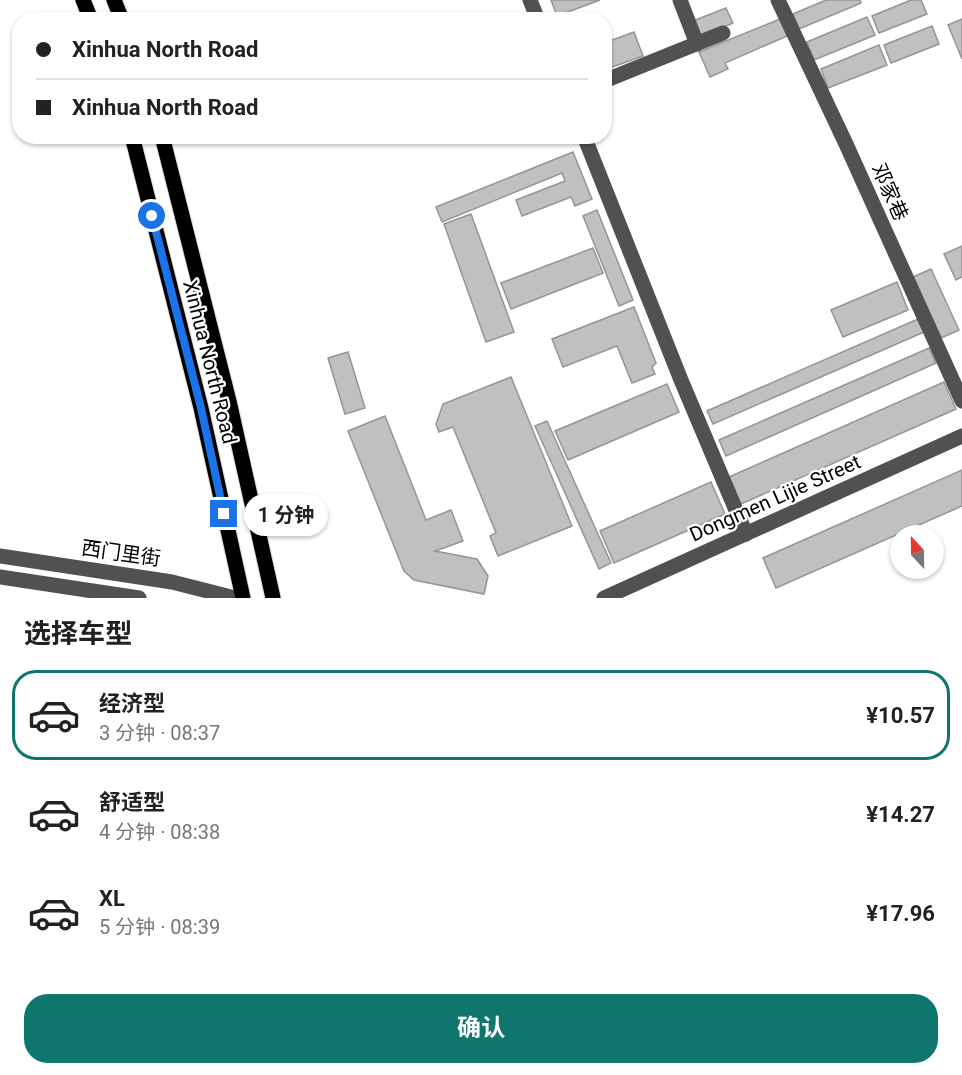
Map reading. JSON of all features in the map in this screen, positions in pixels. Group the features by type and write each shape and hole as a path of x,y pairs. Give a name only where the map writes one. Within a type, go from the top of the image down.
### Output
{"main road":[{"name":"Xinhua North Road","path":"134,144 201,408 243,598"},
{"name":"Xinhua North Road","path":"164,144 229,401 273,598"}],"street":[{"path":"680,0 698,44"},
{"name":"邓家巷","path":"778,0 962,401"},
{"path":"612,78 723,33"},
{"path":"587,144 676,370 746,534"},
{"name":"Dongmen Lijie Street","path":"604,598 962,436"},
{"name":"西门里街","path":"0,556 172,582 235,598"},
{"path":"0,577 139,598"}],"building":[{"path":"551,0 600,0 568,12 556,12"},
{"path":"826,0 860,0 861,3 799,29 793,14"},
{"path":"911,0 921,0 927,14 879,33 872,16"},
{"path":"726,8 733,23 700,37 693,21"},
{"path":"867,17 875,35 814,60 807,42"},
{"path":"780,19 787,36 725,63 728,69 710,77 699,52"},
{"path":"962,19 962,59 948,25"},
{"path":"932,26 939,44 891,63 884,45"},
{"path":"634,32 643,56 612,67 612,40"},
{"path":"879,45 887,65 828,88 821,69"},
{"path":"573,152 592,199 575,206 571,197 522,216 516,200 565,181 562,173 442,222 436,207"},
{"path":"597,210 633,300 619,306 583,216"},
{"path":"471,214 514,332 486,342 444,224"},
{"path":"962,246 962,277 956,280 944,254"},
{"path":"593,248 603,273 511,309 501,283"},
{"path":"931,269 959,330 941,338 913,277"},
{"path":"897,282 908,310 843,337 831,310"},
{"path":"634,307 656,363 652,367 655,374 632,383 617,346 563,367 552,339"},
{"path":"918,319 924,332 713,424 707,411"},
{"path":"929,348 936,363 726,456 719,440"},
{"path":"348,352 365,408 345,414 328,358"},
{"path":"511,377 572,526 498,556 490,536 496,533 453,427 439,432 436,424 443,404"},
{"path":"944,382 956,409 741,504 729,477"},
{"path":"667,384 679,412 568,460 555,431"},
{"path":"385,416 426,520 451,510 463,541 435,551 477,559 488,576 484,594 414,580 404,571 348,431"},
{"path":"547,421 611,563 599,569 535,426"},
{"path":"962,470 962,506 919,525 890,525 890,538 776,588 763,558"},
{"path":"711,482 725,514 614,563 600,531"}],"route":[{"path":"152,216 201,408 224,514"}]}
